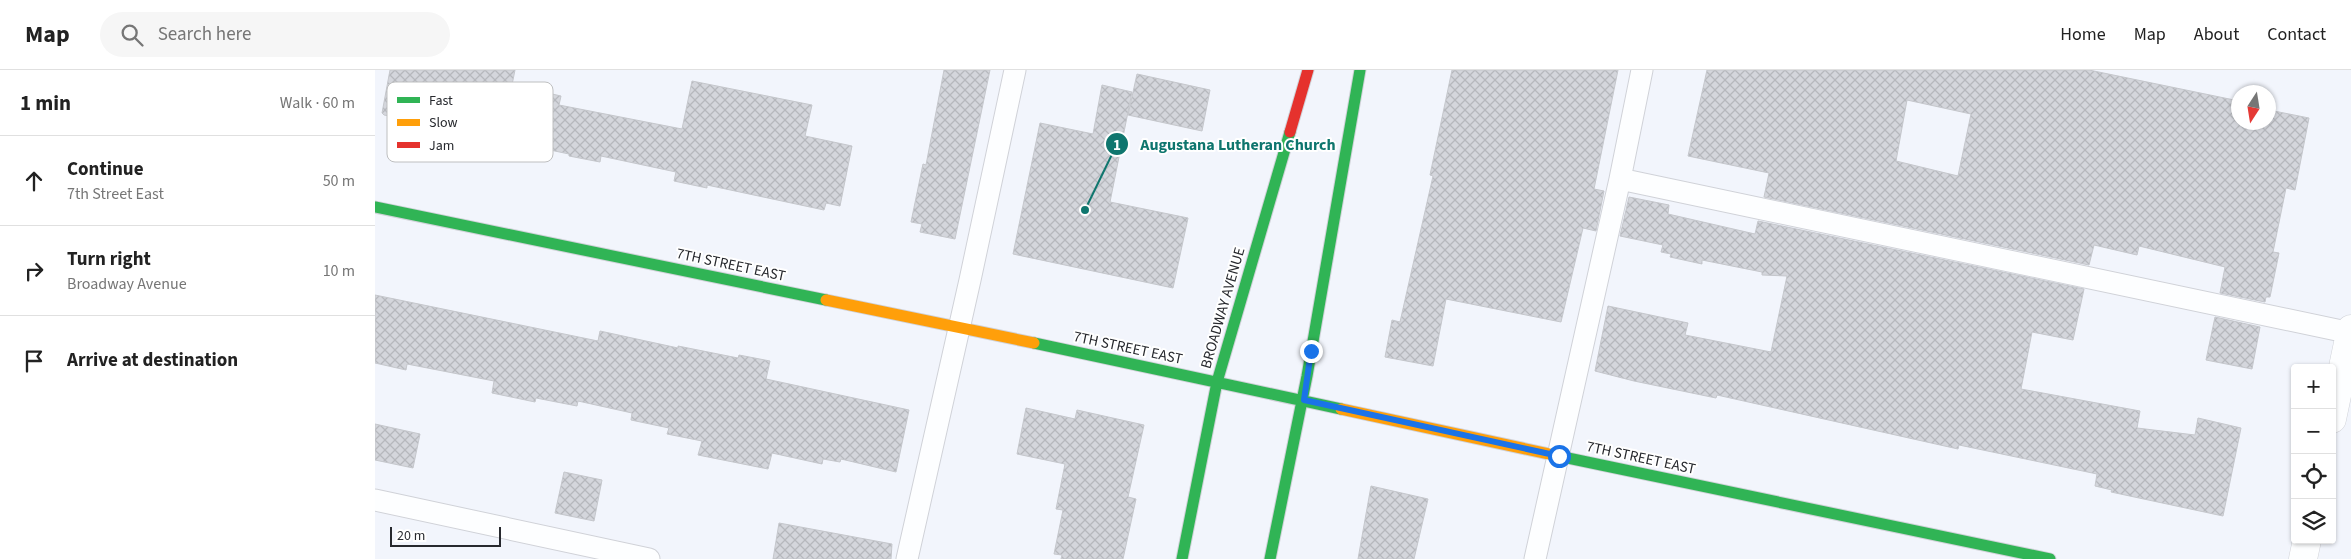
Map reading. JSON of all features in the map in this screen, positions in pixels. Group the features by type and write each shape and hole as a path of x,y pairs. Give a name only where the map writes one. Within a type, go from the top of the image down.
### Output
{"street":[{"name":"BROADWAY AVENUE","path":"1182,559 1217,382 1308,70"},
{"path":"1270,559 1304,400 1360,70"},
{"name":"7TH STREET EAST","path":"375,207 960,327 2050,559"},
{"path":"2334,409 2351,331"},
{"path":"2303,559 2306,544"}],"lane":[{"path":"907,559 960,327 1015,70"},
{"path":"1535,559 1620,179 1642,70"},
{"path":"1620,179 2351,331"},
{"path":"375,500 649,559"}],"building":[{"path":"390,70 515,70 513,82 388,82"},
{"path":"944,70 990,70 955,239 920,232 922,224 911,222 923,164 926,165"},
{"path":"1452,70 1618,70 1594,189 1604,191 1596,231 1583,228 1561,322 1446,299 1433,366 1385,357 1392,320 1400,322 1433,176 1430,175"},
{"path":"1707,70 2089,70 2231,99 2231,130 2276,130 2276,111 2309,118 2295,190 2286,188 2273,252 2279,253 2270,297 2266,297 2265,302 2220,293 2225,267 2139,246 2137,255 2094,245 2089,265 1764,197 1769,173 1688,156","holes":["1907,100 1971,114 1958,176 1896,161"]},
{"path":"1137,74 1210,90 1202,131 1128,115"},
{"path":"692,81 812,105 805,136 852,146 840,206 826,203 824,210 707,185 707,188 674,181 676,172 601,156 600,162 569,156 569,154 553,151 553,94 561,96 559,105 682,129"},
{"path":"1102,85 1132,92 1110,202 1188,218 1173,288 1013,254 1040,123 1093,134"},
{"path":"387,86 387,116 382,113"},
{"path":"1629,197 1669,205 1668,214 1755,234 1758,221 2084,289 2073,340 2032,332 2021,389 2140,411 2137,428 2195,435 2198,418 2241,428 2223,516 2111,492 2112,490 2095,486 2097,474 1959,445 1958,449 1717,395 1716,398 1595,371 1608,306 1688,323 1685,335 1771,352 1787,276 1762,275 1762,272 1702,260 1702,264 1670,257 1671,254 1661,252 1663,245 1620,236"},
{"path":"375,295 598,341 600,331 678,348 678,346 738,358 739,355 770,361 766,379 909,410 896,472 841,459 840,462 823,459 822,464 772,453 768,469 698,455 702,441 667,434 669,428 631,420 632,413 578,401 577,406 536,398 535,402 492,393 494,381 407,364 406,370 375,363"},
{"path":"2215,317 2260,327 2252,369 2206,360"},
{"path":"1026,408 1075,419 1077,410 1144,425 1128,497 1136,499 1123,559 1061,559 1062,555 1054,554 1063,510 1056,509 1065,464 1017,454"},
{"path":"375,424 420,434 413,468 375,460"},
{"path":"564,472 602,480 594,521 555,513"},
{"path":"1371,486 1428,499 1414,559 1358,559"},
{"path":"779,523 892,544 891,559 773,559"}],"traffic: fast":[{"path":"1270,559 1307,376 1360,70"},
{"path":"1182,559 1217,382 1290,132"},
{"path":"375,207 826,300"},
{"path":"1034,343 1341,409"},
{"path":"1563,457 2050,559"}],"traffic: slow":[{"path":"826,300 1034,343"},
{"path":"1341,409 1563,457"}],"traffic: jam":[{"path":"1290,132 1308,70"}],"place":[{"name":"Augustana Lutheran Church","path":"1085,210"}],"route":[{"path":"1311,351 1304,400 1559,456"}]}
